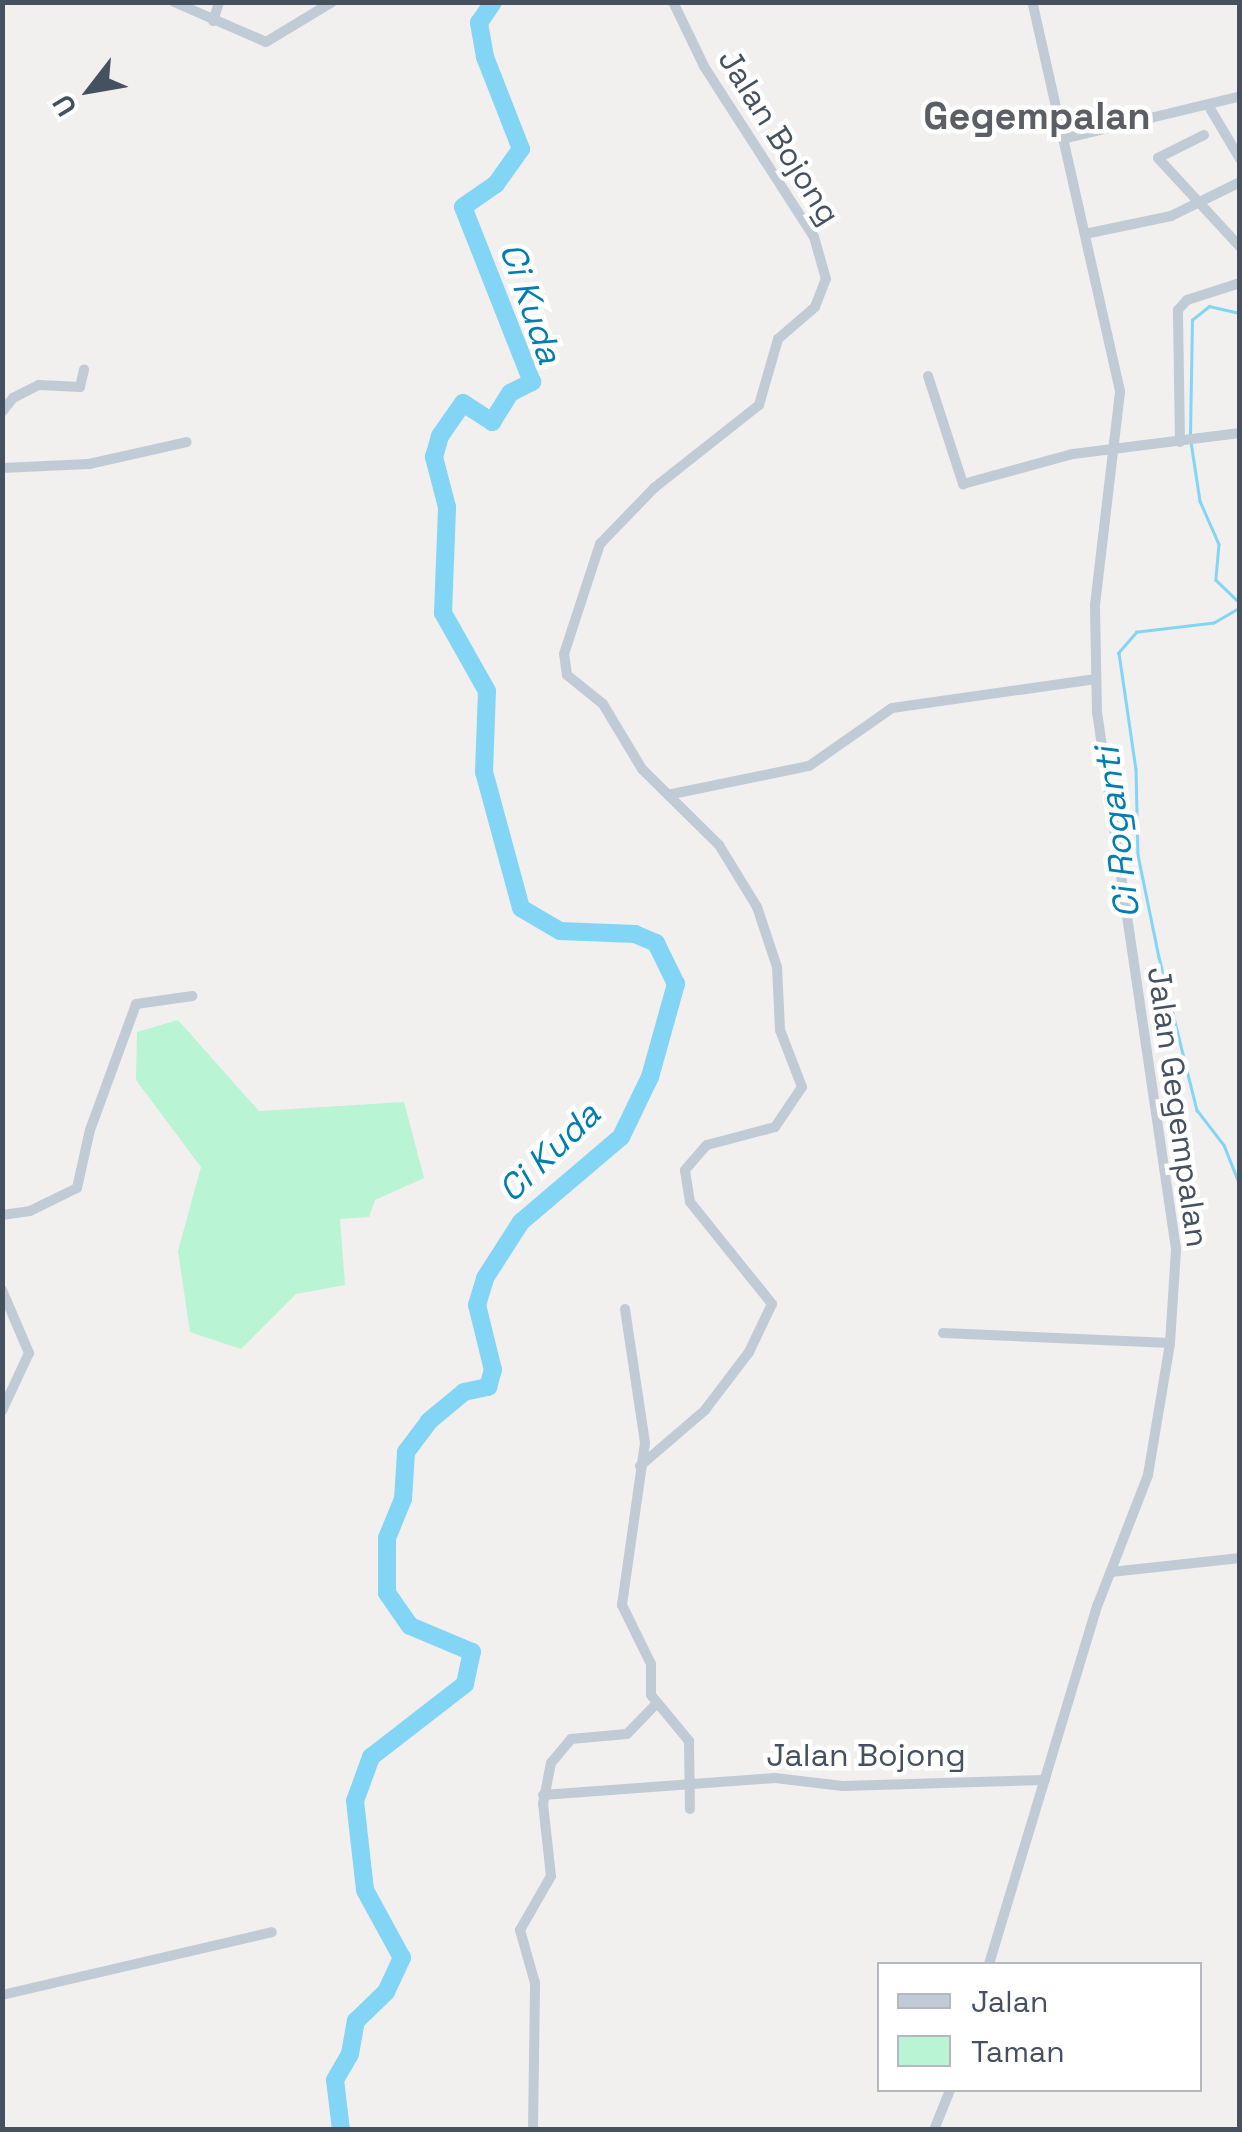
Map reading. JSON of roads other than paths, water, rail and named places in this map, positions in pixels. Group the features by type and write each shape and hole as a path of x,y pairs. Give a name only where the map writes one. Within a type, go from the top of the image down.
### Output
{"street":[{"path":"174,2 244,38 276,41 332,2"},
{"path":"213,22 219,2"},
{"name":"Jalan Bojong","path":"640,1466 705,1410 749,1352 772,1304 690,1202 685,1170 707,1145 775,1127 802,1087 780,1030 776,967 757,907 720,845 672,794 642,769 603,704 567,674 568,629 600,544 654,488 759,405 778,339 815,307 826,279 814,237 704,66 673,2"},
{"name":"Jalan Gegempalan","path":"990,1962 1111,1572 1150,1464 1170,1343 1176,1249 1170,1178 1115,852 1096,680 1095,605 1120,391 1032,2"},
{"path":"1063,139 1238,96"},
{"path":"1208,106 1240,159"},
{"path":"1204,135 1158,156 1240,248"},
{"path":"1085,234 1202,204 1240,182"},
{"path":"1183,442 1178,310 1187,300 1240,283"},
{"path":"2,412 13,398 39,385 80,386 84,369"},
{"path":"928,376 962,484 1114,448 1202,442 1240,433"},
{"path":"2,468 89,464 187,442"},
{"path":"672,794 809,766 892,708 1096,680"},
{"path":"2,1215 30,1211 77,1188 90,1130 136,1004 192,996"},
{"path":"2,1290 29,1353 2,1411"},
{"path":"625,1309 644,1423 622,1605 650,1664 650,1690 689,1741 690,1809"},
{"path":"943,1333 1170,1343"},
{"path":"1111,1572 1240,1558"},
{"path":"532,2130 535,1982 520,1936 551,1876 543,1795 563,1742 627,1734 657,1703"},
{"name":"Jalan Bojong","path":"543,1795 687,1783 1045,1780"},
{"path":"2,1995 272,1932"},
{"path":"934,2130 949,2092"}],"waterway":[{"name":"Ci Kuda","path":"341,2130 335,2080 350,2054 356,2021 386,1992 402,1958 365,1890 355,1801 371,1757 465,1684 472,1652 410,1626 387,1593 387,1538 403,1499 406,1452 429,1421 464,1392 488,1387 493,1370 477,1305 485,1278 521,1222 621,1137 650,1077 676,984 656,943 635,934 560,931 521,908 484,772 487,691 443,613 447,507 434,457 440,436 463,403 492,422 510,393 532,382 463,207 496,184 521,149 485,57 479,23 493,2"},
{"name":"Ci Roganti","path":"1190,434 1192,320 1209,306 1240,313"},
{"name":"Ci Roganti","path":"1191,442 1200,501 1219,544 1216,580 1240,603"},
{"name":"Ci Roganti","path":"1240,608 1214,623 1137,632 1119,653 1136,769 1138,855 1159,957 1197,1110 1224,1145 1240,1185"}],"district":[{"name":"Gegempalan","path":"1037,117"}]}
